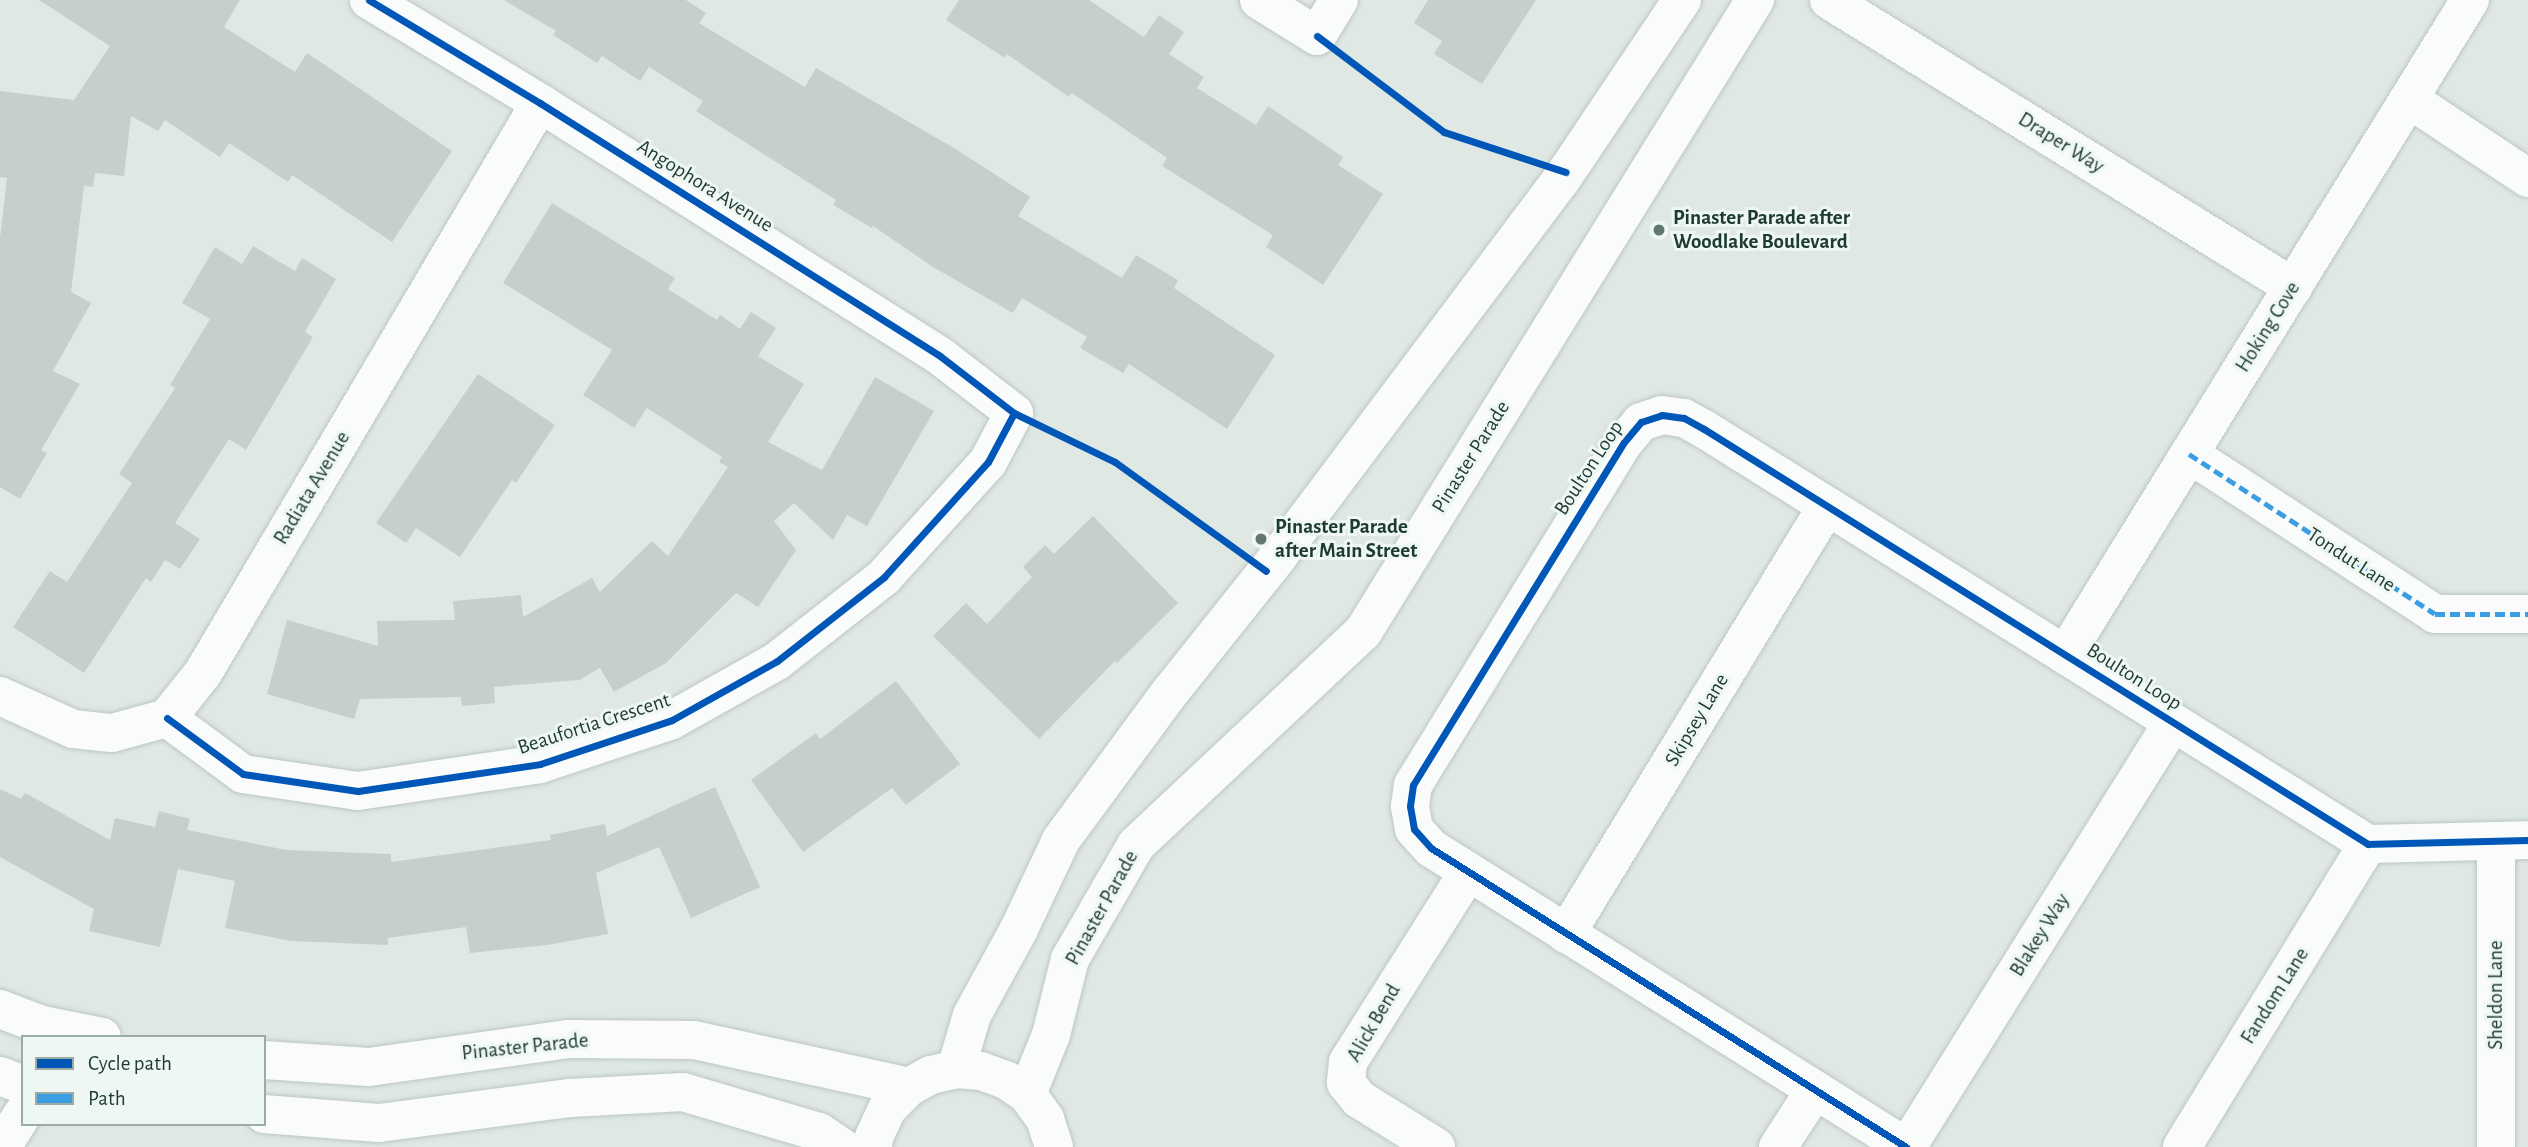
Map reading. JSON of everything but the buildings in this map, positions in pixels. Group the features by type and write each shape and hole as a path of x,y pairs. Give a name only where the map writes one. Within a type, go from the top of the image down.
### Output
{"street":[{"name":"Angophora Avenue","path":"369,0 540,103 940,356 1014,413"},
{"path":"1259,0 1317,36 1339,0"},
{"path":"956,1069 972,1015 1019,929 1062,840 1171,691 1266,571 1553,191 1682,0"},
{"name":"Pinaster Parade","path":"1027,1094 1051,1035 1070,959 1136,845 1363,632 1755,0"},
{"name":"Draper Way","path":"1829,0 2293,287"},
{"name":"Hoking Cove","path":"2065,655 2470,0"},
{"path":"2409,99 2528,178"},
{"name":"Radiata Avenue","path":"167,718 203,673 540,103"},
{"name":"Beaufortia Crescent","path":"167,718 243,774 358,791 540,764 672,720 777,661 884,577 988,463 1014,413"},
{"name":"Boulton Loop","path":"1906,1147 1468,872 1431,848 1414,829 1410,806 1413,785 1618,451 1641,422 1662,415 1684,418 2368,844"},
{"name":"Tondut Lane","path":"2189,454 2435,614 2528,614"},
{"name":"Skipsey Lane","path":"1566,934 1827,506"},
{"path":"0,696 73,729 111,733 167,718"},
{"name":"Blakey Way","path":"1906,1147 2173,722"},
{"path":"2368,844 2512,841"},
{"name":"Sheldon Lane","path":"2496,1147 2512,841"},
{"name":"Fandom Lane","path":"2182,1147 2368,844"},
{"name":"Alick Bend","path":"1436,1147 1359,1099 1346,1083 1348,1062 1468,872"},
{"path":"0,1009 60,1033 81,1035"},
{"name":"Pinaster Parade","path":"266,1060 369,1067 569,1039 694,1040 909,1087"},
{"path":"873,1147 874,1137 887,1109 909,1087 931,1075 956,1069 981,1071 1006,1080 1027,1094 1045,1119 1054,1147"},
{"path":"0,1076 21,1084"},
{"path":"1778,1147 1815,1090"},
{"path":"266,1114 379,1123 570,1098 683,1092 819,1132 841,1147"},
{"path":"2,1147 21,1117"}],"marked path":[{"path":"2189,454 2435,614 2528,614"}],"cycle path":[{"path":"369,0 540,103 940,356 1014,413 1115,462 1266,571"},
{"path":"1317,36 1444,132 1566,172"},
{"path":"167,718 243,774 358,791 540,764 672,720 777,661 884,577 988,462 1014,413"},
{"path":"1906,1147 1431,848 1414,829 1410,806 1413,785 1625,441 1641,422 1662,415 1684,418 1704,429 2368,844 2528,840"}],"place":[{"name":"Pinaster Parade after Woodlake Boulevard","path":"1659,230"},
{"name":"Pinaster Parade after Main Street","path":"1261,539"}]}
